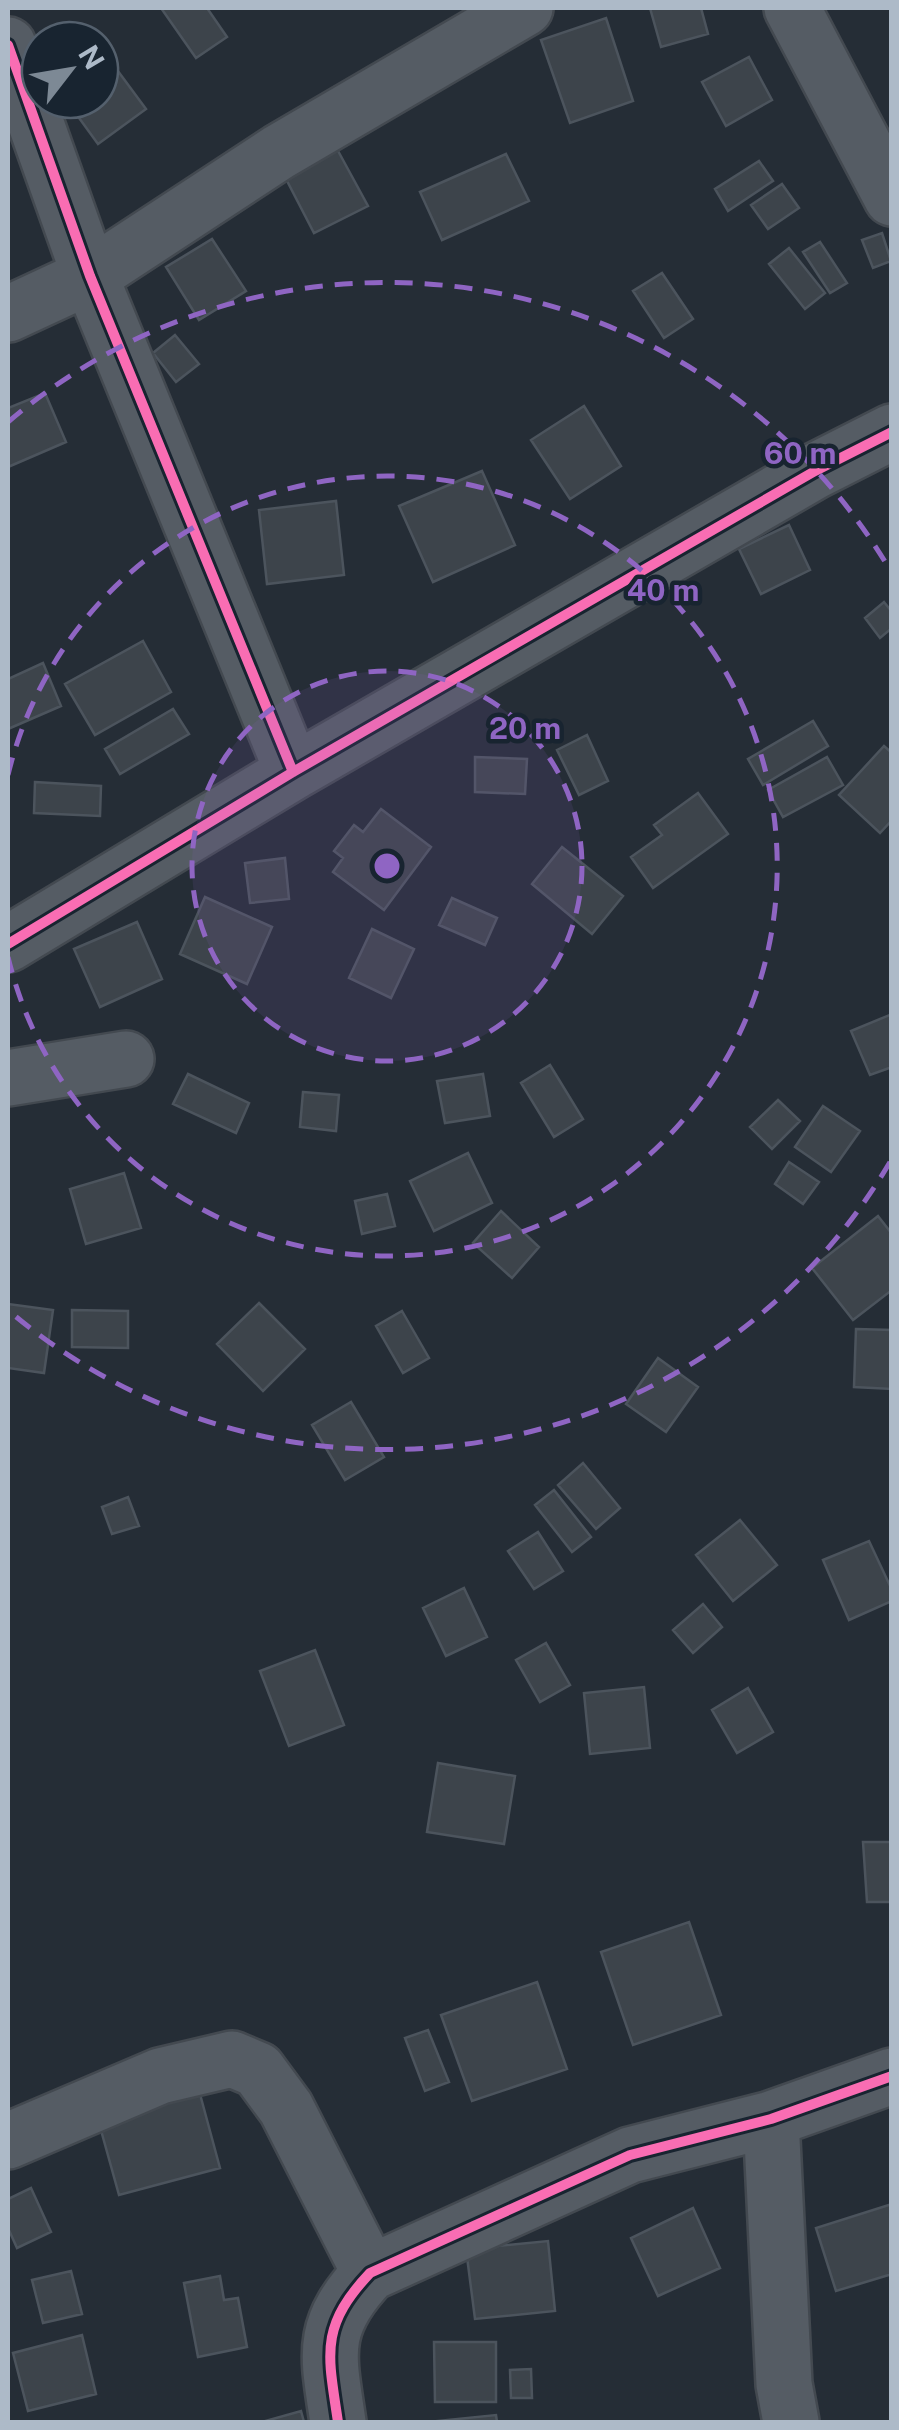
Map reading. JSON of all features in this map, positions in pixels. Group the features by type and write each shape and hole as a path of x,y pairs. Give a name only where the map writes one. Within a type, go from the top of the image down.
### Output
{"street":[{"path":"8,314 90,276 279,152 525,8"},
{"path":"792,8 892,198"},
{"path":"8,45 90,276 293,772"},
{"path":"8,944 293,772 815,471 892,432"},
{"path":"8,1078 126,1059"},
{"path":"8,2141 160,2076 232,2058 258,2070 286,2108 370,2272"},
{"path":"338,2422 328,2352 342,2302 370,2272 630,2156 770,2119 892,2076"},
{"path":"770,2119 782,2366 791,2422"}],"building":[{"path":"161,8 207,8 227,37 196,58"},
{"path":"650,8 701,8 708,34 661,47"},
{"path":"606,18 633,101 570,123 541,40"},
{"path":"749,57 772,100 726,126 702,82"},
{"path":"120,74 146,109 98,144 81,120 120,120"},
{"path":"337,149 368,206 314,233 285,177"},
{"path":"506,154 529,201 442,240 420,192"},
{"path":"759,161 773,181 728,211 715,189"},
{"path":"782,184 799,208 768,229 751,205"},
{"path":"882,233 891,261 873,268 862,240"},
{"path":"212,239 246,291 199,320 166,267"},
{"path":"820,242 847,283 830,293 803,252"},
{"path":"789,248 825,293 805,309 769,264"},
{"path":"662,273 693,319 664,338 633,291"},
{"path":"175,335 199,364 176,382 153,353"},
{"path":"45,393 66,442 8,467 8,408"},
{"path":"584,406 621,466 570,499 531,440"},
{"path":"482,471 515,545 433,582 399,506"},
{"path":"336,501 344,575 267,584 259,510"},
{"path":"789,525 810,570 761,594 739,549"},
{"path":"884,602 892,612 892,628 880,638 865,618"},
{"path":"143,641 171,692 95,735 65,684"},
{"path":"43,663 61,706 8,729 8,679"},
{"path":"173,709 189,734 120,774 105,749"},
{"path":"813,721 828,746 763,785 748,759"},
{"path":"587,735 608,781 579,795 557,750"},
{"path":"884,746 892,753 892,820 880,833 839,795"},
{"path":"475,757 527,759 525,794 475,792"},
{"path":"827,757 843,785 783,817 768,790"},
{"path":"35,782 101,786 100,816 34,813"},
{"path":"698,793 728,834 653,888 631,857 662,835 654,825"},
{"path":"381,809 431,847 384,910 333,872 343,858 334,851 354,825 363,832"},
{"path":"562,847 623,896 592,934 532,884"},
{"path":"285,858 289,899 250,903 245,863"},
{"path":"205,897 272,927 247,984 180,954"},
{"path":"452,898 497,918 485,945 439,925"},
{"path":"137,922 162,979 100,1007 74,949"},
{"path":"372,929 414,949 391,998 349,978"},
{"path":"892,1014 892,1067 870,1075 851,1031"},
{"path":"550,1065 583,1119 554,1137 521,1083"},
{"path":"188,1074 249,1103 236,1133 173,1104"},
{"path":"483,1074 490,1116 445,1123 437,1081"},
{"path":"303,1092 339,1095 336,1131 300,1127"},
{"path":"778,1100 800,1121 772,1149 750,1127"},
{"path":"823,1106 860,1131 831,1172 795,1147"},
{"path":"468,1153 492,1203 434,1231 410,1181"},
{"path":"789,1162 819,1182 803,1204 775,1184"},
{"path":"124,1173 141,1228 86,1244 70,1189"},
{"path":"387,1194 395,1226 362,1234 355,1201"},
{"path":"501,1211 539,1247 512,1278 473,1243"},
{"path":"878,1216 892,1234 892,1290 853,1320 812,1268"},
{"path":"259,1303 305,1349 263,1391 217,1344"},
{"path":"8,1304 53,1310 44,1373 8,1368"},
{"path":"72,1310 128,1311 128,1348 72,1347"},
{"path":"402,1311 429,1358 403,1373 376,1326"},
{"path":"856,1329 892,1330 892,1389 854,1387"},
{"path":"658,1358 698,1387 666,1432 626,1404"},
{"path":"351,1402 384,1457 345,1480 312,1425"},
{"path":"583,1463 620,1508 596,1529 558,1485"},
{"path":"554,1490 591,1537 572,1552 535,1505"},
{"path":"128,1497 139,1526 112,1534 102,1507"},
{"path":"740,1520 777,1565 733,1601 696,1555"},
{"path":"538,1532 563,1571 534,1589 508,1551"},
{"path":"869,1541 892,1590 892,1601 849,1620 823,1560"},
{"path":"464,1588 487,1637 446,1656 423,1608"},
{"path":"703,1604 722,1627 693,1653 673,1630"},
{"path":"546,1643 570,1685 540,1702 516,1660"},
{"path":"315,1650 344,1725 289,1746 260,1671"},
{"path":"644,1687 650,1748 590,1754 584,1693"},
{"path":"748,1688 773,1732 737,1753 712,1710"},
{"path":"438,1763 515,1776 504,1844 427,1832"},
{"path":"863,1842 892,1842 892,1902 867,1902"},
{"path":"689,1922 721,2015 633,2045 601,1952"},
{"path":"537,1982 567,2069 472,2101 441,2015"},
{"path":"428,2030 449,2082 425,2091 405,2038"},
{"path":"197,2083 220,2168 119,2195 99,2123"},
{"path":"31,2188 51,2232 17,2248 8,2228 8,2199"},
{"path":"892,2204 892,2274 836,2291 816,2228"},
{"path":"693,2208 720,2268 658,2296 631,2238"},
{"path":"548,2241 555,2311 475,2319 466,2249"},
{"path":"71,2271 82,2314 43,2323 32,2280"},
{"path":"220,2276 224,2300 238,2298 247,2347 198,2357 184,2283"},
{"path":"82,2335 96,2394 28,2411 13,2353"},
{"path":"434,2342 496,2342 496,2402 435,2402"},
{"path":"531,2369 532,2398 511,2398 510,2370"},
{"path":"301,2411 304,2422 262,2422"},
{"path":"496,2415 497,2422 428,2422"}],"cycle path":[{"path":"8,45 90,276 293,772"},
{"path":"8,944 293,772 815,471 892,432"},
{"path":"338,2422 331,2342 342,2310 370,2273 630,2155 771,2119 892,2076"}]}
